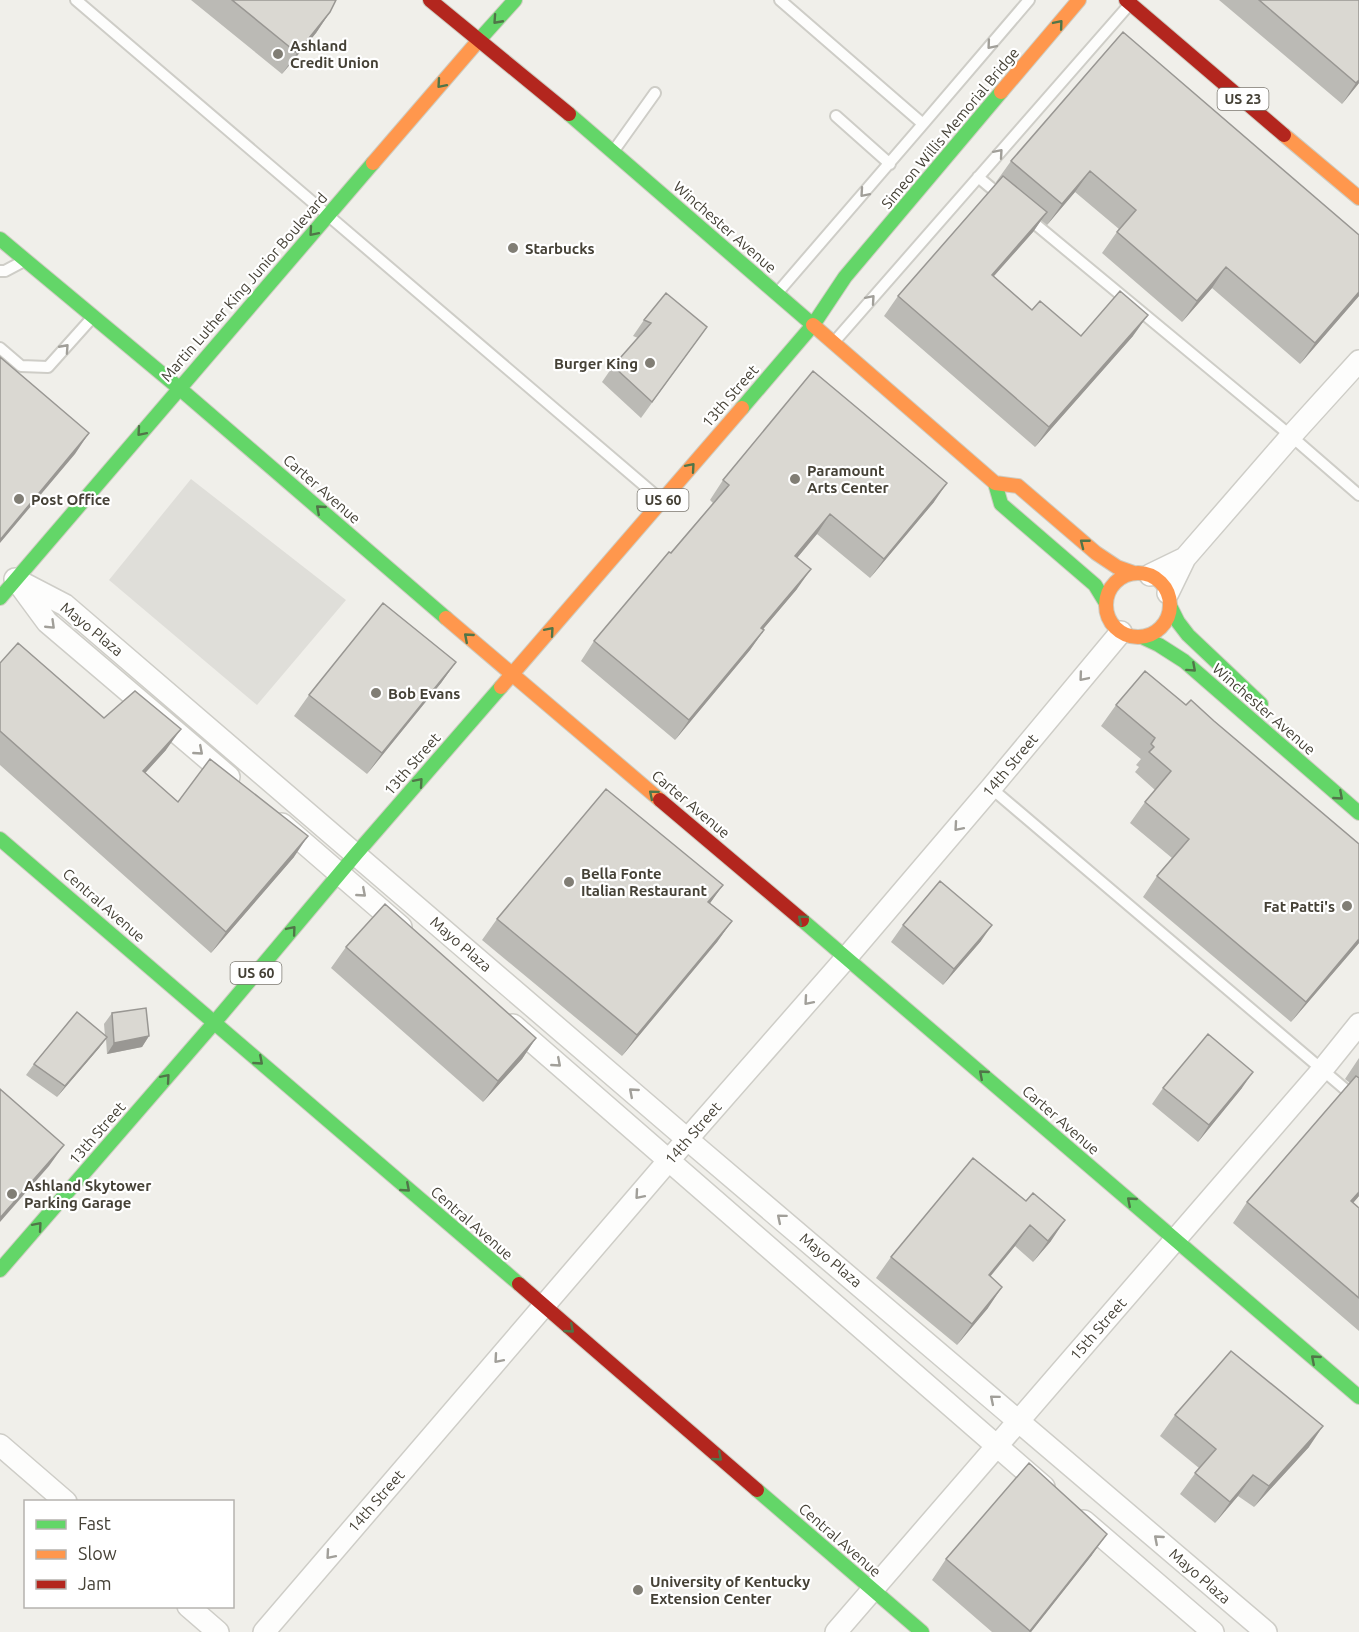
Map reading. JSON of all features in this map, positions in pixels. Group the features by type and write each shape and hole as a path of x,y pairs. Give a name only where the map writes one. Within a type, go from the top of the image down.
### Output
{"main road":[{"name":"Winchester Avenue","path":"430,0 573,117 995,483 1018,486 1096,553 1117,567 1142,574"},
{"name":"Martin Luther King Junior Boulevard","path":"0,598 515,0"},
{"name":"Simeon Willis Memorial Bridge","path":"845,277 1079,0"},
{"name":"US 23","path":"1128,2 1359,198"},
{"name":"Carter Avenue","path":"0,239 179,388 512,675 847,957 1359,1397"},
{"name":"13th Street","path":"0,1270 813,325 845,277"},
{"name":"Winchester Avenue","path":"995,483 1001,504 1089,580 1101,593 1106,603"},
{"path":"1142,574 1155,578 1164,585 1169,599 1168,617 1162,627 1142,637 1121,632 1112,624 1107,614 1108,592 1123,576 1142,574"},
{"name":"Winchester Avenue","path":"1169,599 1178,622 1188,635 1269,711"},
{"name":"Winchester Avenue","path":"1142,637 1184,661 1359,813"},
{"name":"Central Avenue","path":"0,839 922,1632"}],"street":[{"path":"1169,599 1185,558 1359,361"},
{"path":"1142,574 1185,558"},
{"name":"Mayo Plaza","path":"15,579 47,622 241,788"},
{"name":"Mayo Plaza","path":"15,579 65,605 1266,1632"},
{"name":"14th Street","path":"264,1632 687,1139 847,957 1121,632"},
{"name":"Mayo Plaza","path":"268,811 420,943"},
{"name":"Mayo Plaza","path":"500,1013 1213,1632"},
{"name":"15th Street","path":"836,1632 1176,1240 1359,1024"},
{"path":"0,1445 64,1500"},
{"path":"190,1608 218,1632"}],"lane":[{"path":"76,0 662,501"},
{"path":"780,0 923,124"},
{"path":"776,294 1029,0"},
{"path":"833,344 1128,2"},
{"path":"613,152 655,93"},
{"path":"836,116 890,164"},
{"path":"978,177 1007,201"},
{"path":"1017,209 1359,495"},
{"path":"0,271 5,271 24,260"},
{"path":"0,348 21,366 48,367 93,317"},
{"path":"991,788 1359,1101"}],"shaded area":[{"path":"191,479 346,600 257,705 109,580"}],"building":[{"path":"232,0 336,0 330,12 297,53"},
{"path":"1259,0 1359,0 1359,80 1356,83"},
{"path":"1123,32 1359,235 1359,292 1315,343 1226,267 1197,301 1117,232 1136,210 1090,171 1062,204 1011,161"},
{"path":"1003,176 1047,212 992,275 1032,310 1040,301 1081,336 1120,291 1148,315 1049,427 898,296"},
{"name":"Burger King","path":"666,293 707,327 652,402 613,366 651,323 644,320"},
{"name":"Post Office","path":"0,357 89,433 0,540"},
{"path":"813,371 947,483 884,559 830,514 795,556 811,569 761,628 764,630 689,720 594,641 729,485 723,480"},
{"path":"383,603 456,662 382,753 309,695"},
{"path":"18,643 104,718 135,691 181,729 143,771 178,802 210,759 308,836 226,932 0,731 0,663"},
{"path":"1145,671 1186,705 1191,700 1359,844 1359,939 1306,1002 1157,876 1189,839 1145,802 1171,771 1149,752 1154,747 1151,744 1155,738 1116,705"},
{"path":"606,789 723,885 708,902 732,921 637,1035 497,919"},
{"path":"940,881 992,925 954,969 903,925"},
{"path":"385,904 536,1038 498,1081 346,947"},
{"path":"146,1008 149,1036 114,1043 112,1013"},
{"path":"77,1012 107,1037 65,1086 34,1064"},
{"path":"1208,1034 1253,1072 1209,1125 1163,1088"},
{"path":"1356,1076 1359,1078 1359,1192 1351,1201 1359,1208 1359,1298 1247,1202"},
{"path":"0,1089 64,1145 0,1218"},
{"path":"973,1158 1026,1201 1033,1193 1065,1220 1048,1241 1030,1225 989,1275 1002,1287 972,1324 891,1257"},
{"path":"1231,1351 1323,1426 1269,1486 1253,1475 1230,1502 1195,1473 1216,1449 1175,1415"},
{"path":"1029,1463 1107,1534 1030,1631 946,1559"}],"traffic: fast":[{"path":"479,40 515,0"},
{"path":"569,114 813,325 845,277 1001,92"},
{"path":"0,598 373,163"},
{"path":"0,239 179,388 446,618"},
{"path":"742,408 813,325"},
{"path":"995,483 1001,504 1095,585 1106,603"},
{"path":"1170,606 1188,635 1261,704"},
{"path":"1142,637 1184,661 1359,813"},
{"path":"0,1270 501,687"},
{"path":"0,839 519,1284"},
{"path":"802,920 1359,1397"},
{"path":"757,1490 922,1632"}],"traffic: slow":[{"path":"1001,92 1079,0"},
{"path":"373,163 479,40"},
{"path":"1284,135 1359,198"},
{"path":"813,325 995,483 1018,486 1096,553 1117,567 1134,573"},
{"path":"501,687 742,408"},
{"path":"1138,573 1150,575 1161,582 1168,593 1170,605 1168,617 1161,628 1150,635 1138,637 1126,635 1115,628 1108,617 1106,605 1108,593 1115,582 1126,575 1138,573"},
{"path":"446,618 660,800"}],"traffic: jam":[{"path":"430,0 569,114"},
{"path":"1126,0 1284,135"},
{"path":"660,800 802,920"},
{"path":"519,1284 757,1490"}],"place":[{"name":"Ashland Credit Union","path":"278,54"},
{"name":"Starbucks","path":"513,248"},
{"name":"Burger King","path":"650,363"},
{"name":"Paramount Arts Center","path":"795,479"},
{"name":"Post Office","path":"19,499"},
{"name":"Bob Evans","path":"376,693"},
{"name":"Bella Fonte Italian Restaurant","path":"569,882"},
{"name":"Fat Patti's","path":"1347,906"},
{"name":"Ashland Skytower Parking Garage","path":"12,1194"},
{"name":"University of Kentucky Extension Center","path":"638,1590"}]}
